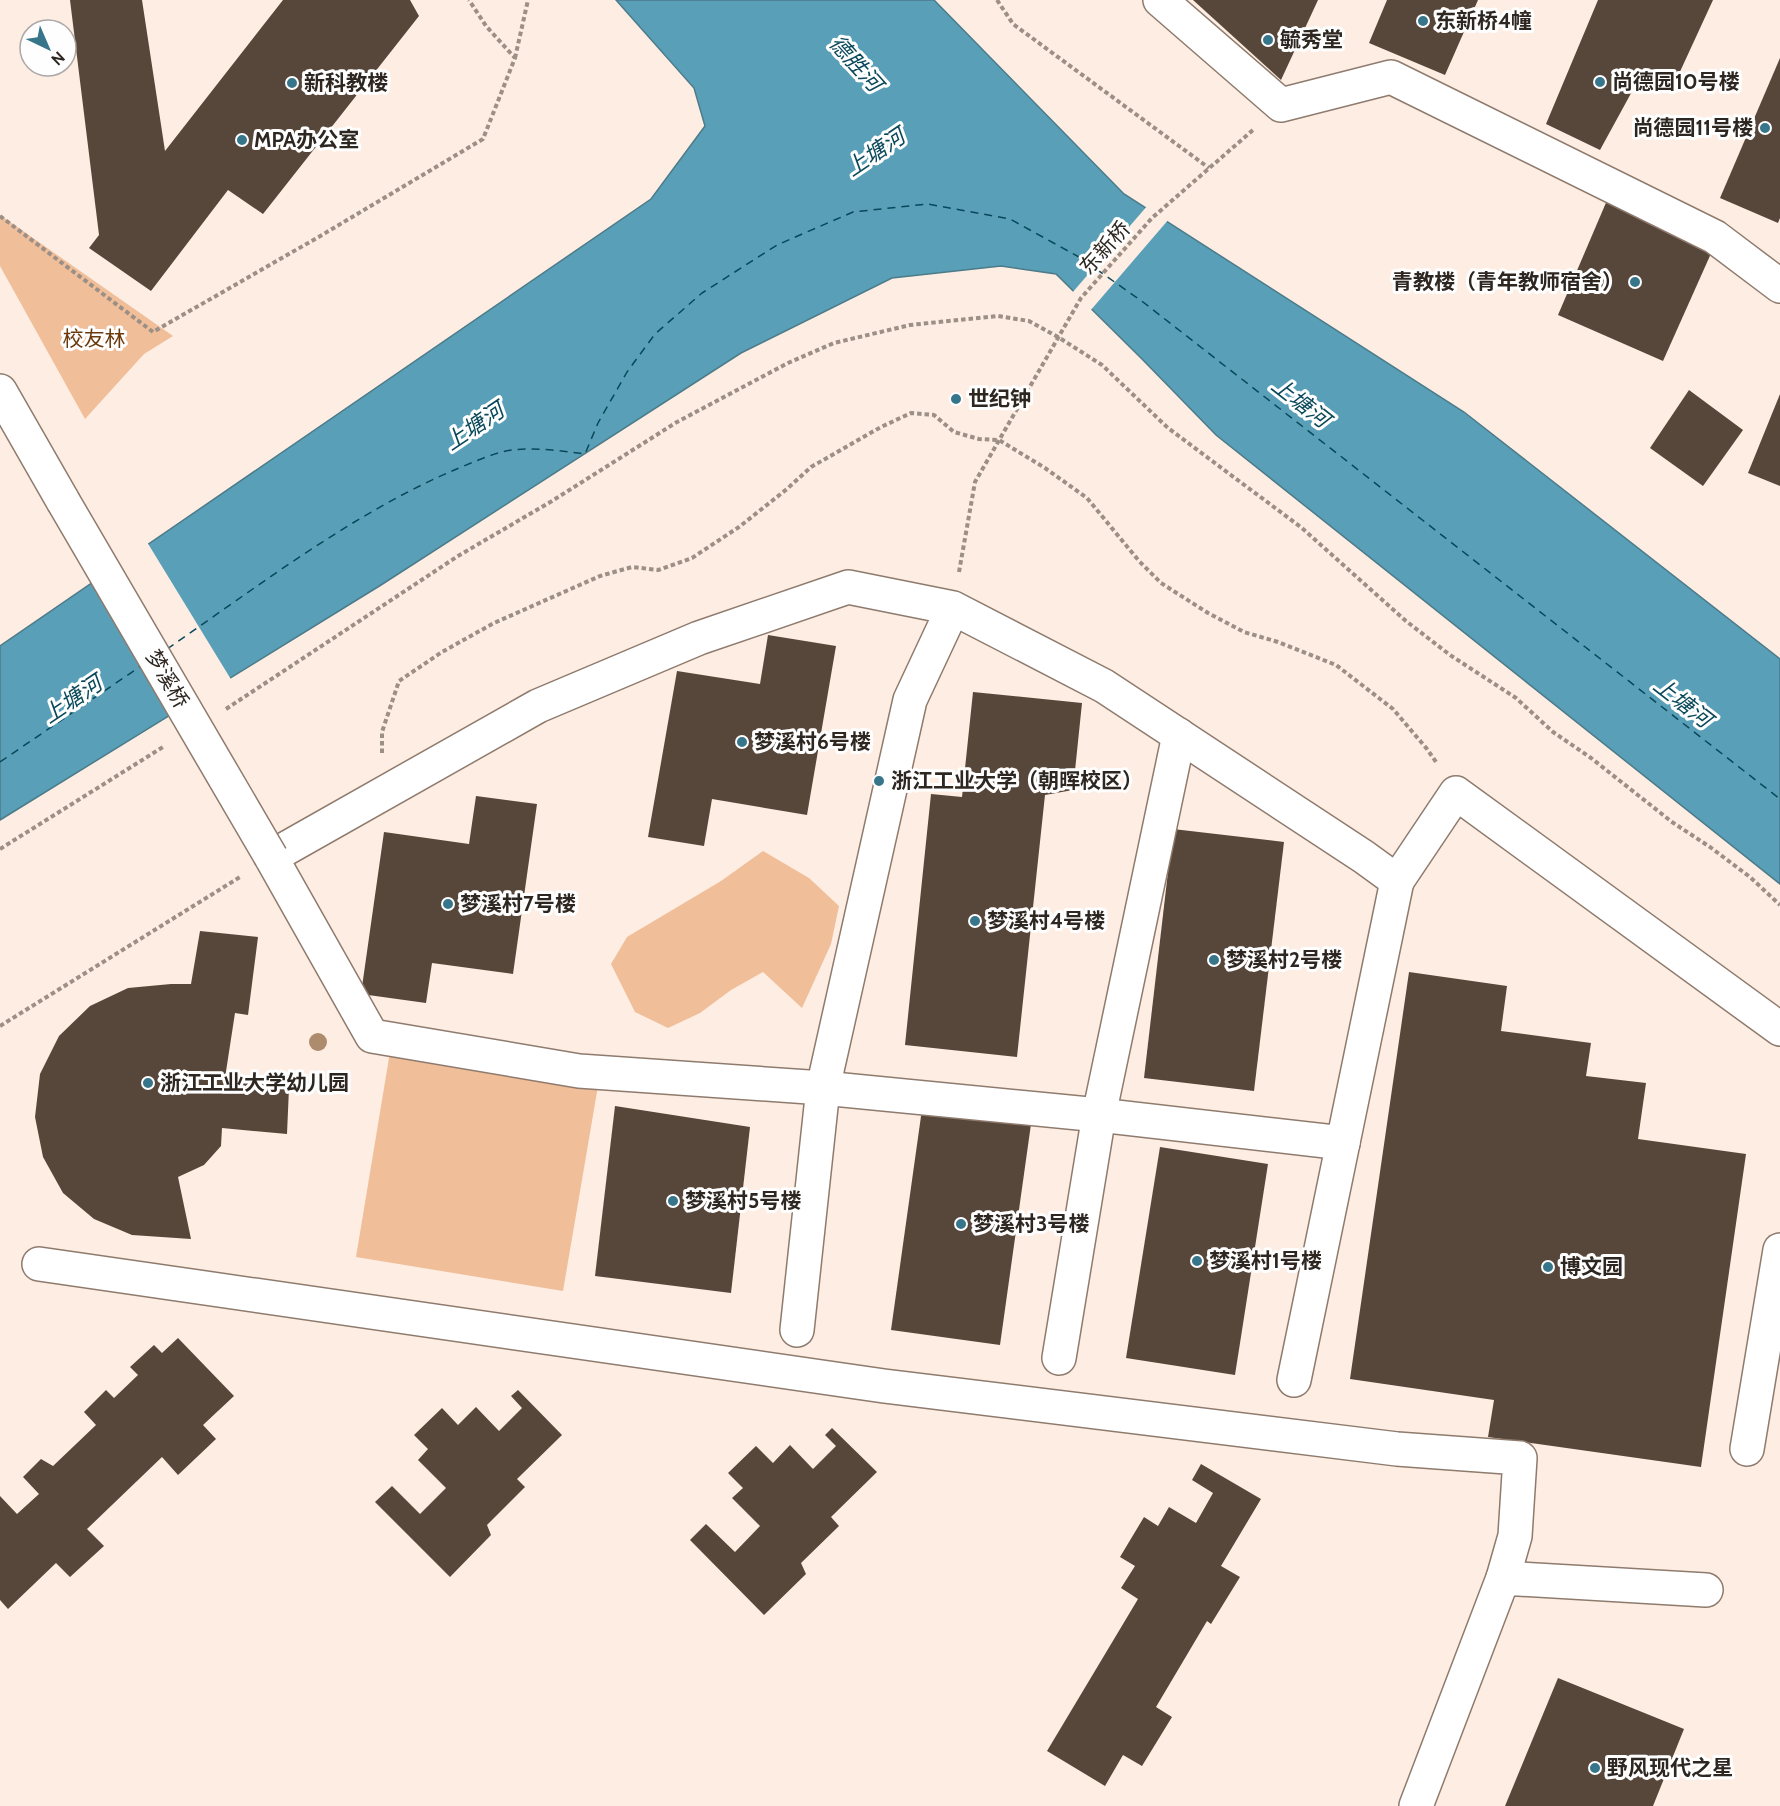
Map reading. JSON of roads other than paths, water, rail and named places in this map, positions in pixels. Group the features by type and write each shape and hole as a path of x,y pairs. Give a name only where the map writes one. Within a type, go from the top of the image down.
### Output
{"street":[{"path":"1160,0 1281,105 1391,77 1715,237 1780,286"},
{"name":"梦溪桥","path":"0,391 271,857 372,1036 579,1071 823,1088"},
{"path":"271,857 538,706 699,638 848,587 952,608 1104,686 1397,881"},
{"path":"797,1330 823,1088 909,700 952,608"},
{"path":"1059,1358 1099,1115 1179,735"},
{"path":"1294,1380 1397,881 1456,793 1780,1029"},
{"path":"823,1088 1099,1115 1343,1143"},
{"path":"1747,1449 1780,1250"},
{"path":"39,1264 884,1386 1397,1449 1520,1458 1515,1536 1503,1578 1416,1806"},
{"path":"1503,1578 1706,1590"}],"water":[{"path":"616,0 934,0 1124,194 1464,412 1780,659 1780,884 1216,435 1056,274 1001,266 892,278 741,353 381,585 0,820 0,646 651,199 705,126 694,88"}],"place":[{"name":"东新桥4幢","path":"1423,21"},
{"name":"毓秀堂","path":"1268,40"},
{"name":"尚德园10号楼","path":"1600,82"},
{"name":"新科教楼","path":"292,83"},
{"name":"尚德园11号楼","path":"1765,128"},
{"name":"MPA办公室","path":"242,140"},
{"name":"青教楼（青年教师宿舍）","path":"1635,282"},
{"name":"世纪钟","path":"956,399"},
{"name":"梦溪村6号楼","path":"742,742"},
{"name":"浙江工业大学（朝晖校区）","path":"879,781"},
{"name":"梦溪村7号楼","path":"448,904"},
{"name":"梦溪村4号楼","path":"975,921"},
{"name":"梦溪村2号楼","path":"1214,960"},
{"name":"浙江工业大学幼儿园","path":"148,1083"},
{"name":"梦溪村5号楼","path":"673,1201"},
{"name":"梦溪村3号楼","path":"961,1224"},
{"name":"梦溪村1号楼","path":"1197,1261"},
{"name":"博文园","path":"1548,1267"},
{"name":"野风现代之星","path":"1595,1768"}],"water label":[{"name":"德胜河","path":"856,63"},
{"name":"上塘河","path":"875,152"},
{"name":"上塘河","path":"1301,402"},
{"name":"上塘河","path":"474,426"},
{"name":"上塘河","path":"72,699"},
{"name":"上塘河","path":"1683,702"}],"park label":[{"name":"校友林","path":"94,339"}]}
